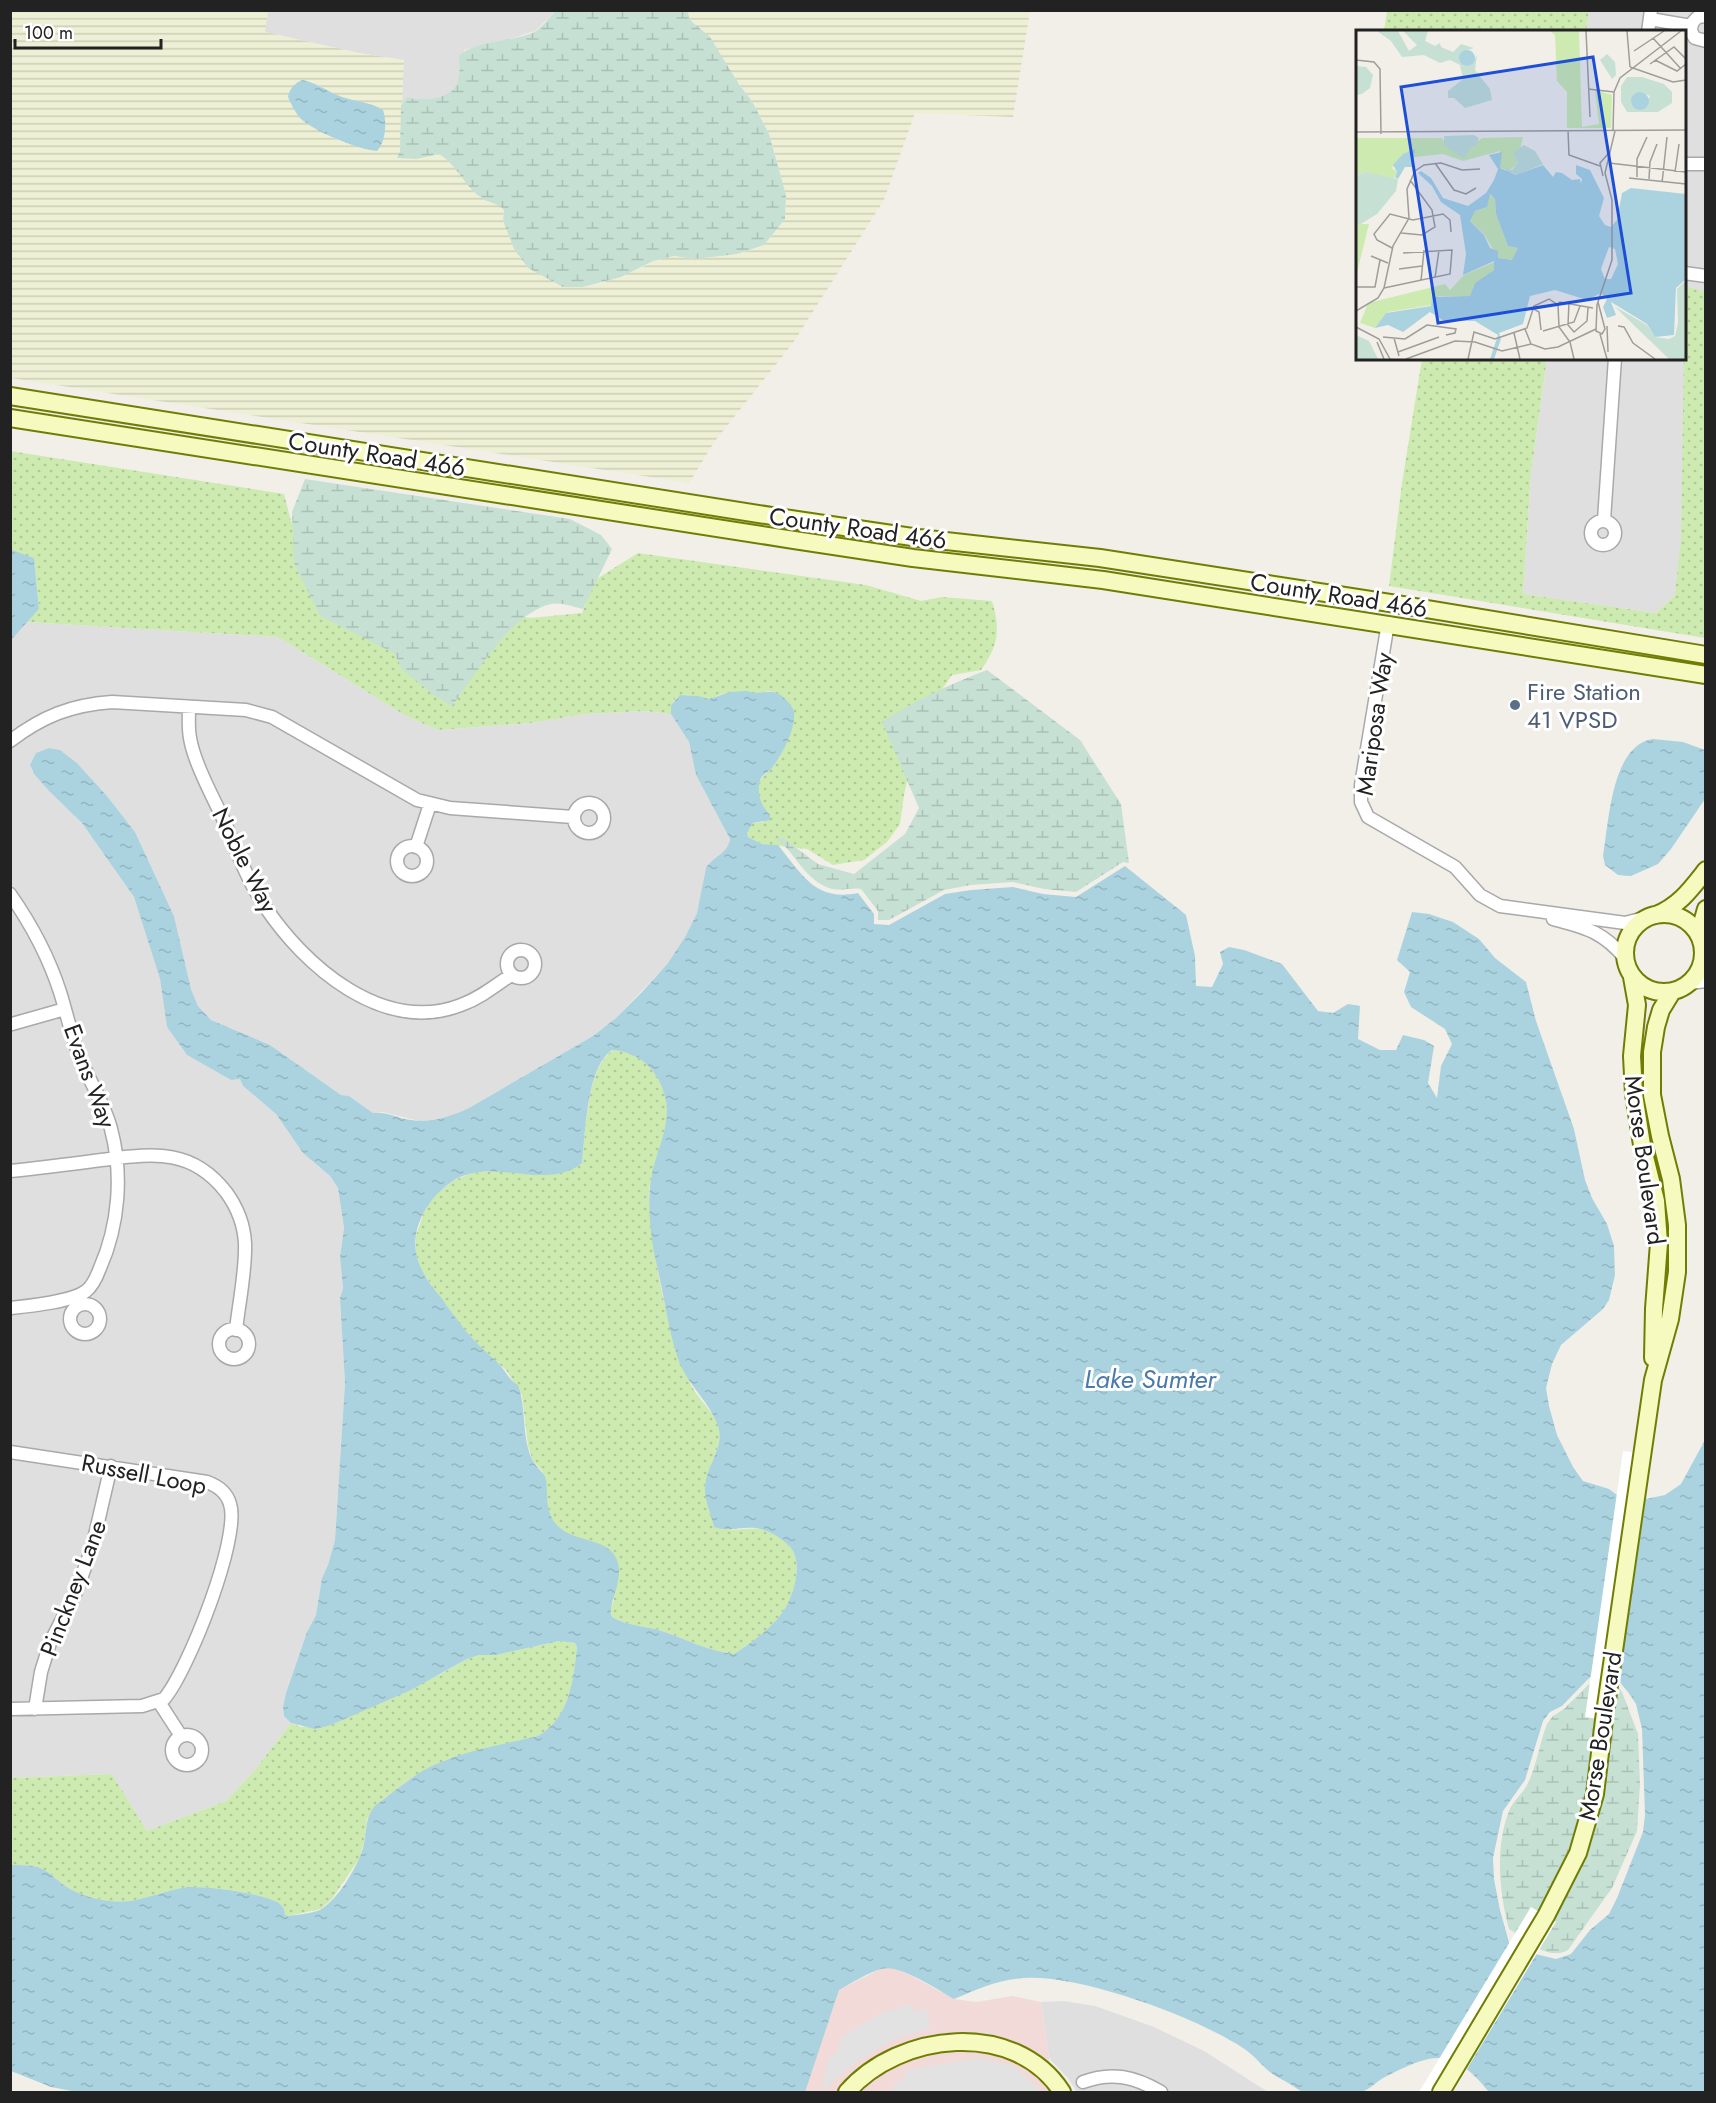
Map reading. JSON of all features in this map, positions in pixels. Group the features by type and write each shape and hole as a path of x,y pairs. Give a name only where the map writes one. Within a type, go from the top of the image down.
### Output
{"main road":[{"name":"County Road 466","path":"10,396 797,520 920,538 1100,558 1706,655"},
{"name":"County Road 466","path":"10,418 804,542 913,558 1103,579 1706,675"},
{"path":"1388,623 1390,603"},
{"path":"1706,870 1679,903 1638,924 1630,934 1625,946 1625,958 1632,977 1640,985 1661,993 1672,992 1698,982 1704,956 1702,942 1706,909"},
{"path":"1652,916 1667,914 1679,917 1689,923 1702,942"},
{"name":"Morse Boulevard","path":"1632,977 1637,1005 1632,1056 1634,1095 1642,1146 1656,1201 1659,1243 1654,1309 1653,1380"},
{"name":"Morse Boulevard","path":"1441,2092 1546,1916 1578,1853 1595,1794 1641,1453 1653,1380 1670,1319 1677,1272 1677,1225 1671,1179 1652,1095 1652,1052 1656,1027 1661,1010 1672,992"},
{"path":"847,2092 868,2073 892,2058 916,2048 941,2043 965,2042 993,2045 1014,2052 1048,2074 1062,2092"}],"street":[{"path":"1706,16 1694,20 1691,27 1695,38 1706,41"},
{"path":"1650,20 1691,27"},
{"path":"1686,164 1706,164"},
{"path":"1686,273 1706,276"},
{"path":"1604,520 1615,360"},
{"name":"Mariposa Way","path":"1388,623 1361,785 1361,802 1368,817 1455,867 1480,895 1489,901 1500,906 1595,931 1611,942 1625,958"},
{"path":"10,741 44,719 77,706 112,702 246,710 272,717 402,793 430,804 469,810 573,817"},
{"name":"Noble Way","path":"189,706 188,729 192,747 254,889 287,935 322,969 361,996 376,1003 393,1009 420,1013 447,1009 466,1003 511,975"},
{"path":"416,847 430,804"},
{"name":"Evans Way","path":"10,894 41,946 52,970 77,1050 98,1093 111,1129 117,1190 110,1242 97,1276 79,1300 10,1308"},
{"name":"Mariposa Way","path":"1526,911 1569,914 1625,923 1652,916"},
{"path":"11,1027 65,1009"},
{"path":"10,1171 146,1154 174,1157 188,1162 212,1177 231,1199 241,1220 245,1244 236,1329"},
{"name":"Russell Loop","path":"10,1452 207,1482 223,1492 230,1504 231,1519 228,1540 212,1598 200,1632 182,1670 170,1693 159,1702"},
{"name":"Pinckney Lane","path":"35,1709 50,1643 76,1592 92,1548 111,1466"},
{"path":"10,1709 142,1706 159,1702 181,1736"},
{"path":"1083,2082 1096,2077 1119,2075 1132,2078 1161,2092"}],"shaded area":[{"path":"268,11 554,11 535,31 464,50 460,78 447,95 437,99 412,100 407,97 401,105 403,60 359,53 264,32"},
{"path":"1589,11 1705,11 1705,593 1675,595 1656,613 1523,594 1531,473 1547,360 1686,360 1686,30 1586,30"},
{"path":"26,622 278,637 406,716 438,730 531,723 585,714 645,711 671,714 689,742 696,775 730,839 729,845 722,854 709,863 704,876 697,913 685,937 668,963 616,1018 593,1036 469,1108 448,1118 419,1121 383,1112 373,1113 349,1096 341,1095 270,1045 211,1020 198,1006 191,989 174,916 135,832 77,763 60,750 49,748 50,792 82,823 134,897 160,979 167,1027 187,1055 231,1080 240,1079 243,1086 276,1114 303,1153 330,1176 338,1188 344,1228 340,1257 343,1290 340,1298 345,1383 335,1540 322,1578 316,1615 307,1632 286,1693 284,1716 291,1723 254,1771 226,1801 147,1831 112,1774 11,1778 11,640"},
{"path":"882,1968 891,1968 908,1974 954,1999 976,2002 1013,1996 1041,2002 1049,2058 1050,2092 804,2092 839,1990"},
{"path":"1063,2001 1095,2006 1154,2027 1204,2051 1268,2092 1077,2092 1068,2078 1049,2058 1041,2002"},
{"path":"910,2004 914,2011 926,2008 930,2029 900,2037 879,2047 843,2072 822,2092 828,2060 839,2050 840,2038 879,2014"},
{"path":"979,2058 1014,2066 1042,2092 891,2092 896,2083 906,2078 905,2070"}],"green space":[{"path":"1387,10 1589,11 1586,30 1384,30"},
{"path":"10,11 268,11 265,32 359,53 404,60 398,158 416,159 439,154 450,162 478,196 497,203 504,210 503,222 520,258 563,287 583,287 599,284 653,261 674,256 695,259 737,254 753,249 764,245 785,219 786,195 769,134 752,101 710,38 691,22 687,11 1030,11 1013,117 915,113 884,200 793,343 715,441 689,483 11,378","holes":["312,82 338,96 383,110 357,146 343,143 301,119 288,97"]},
{"path":"554,11 687,11 691,21 710,37 738,83 752,101 769,134 786,195 785,219 764,245 737,254 695,259 674,256 653,261 621,277 583,287 563,287 528,268 514,249 503,221 504,210 473,191 446,159 439,154 416,159 397,158 400,151 401,105 407,97 426,99 444,96 458,81 459,56 465,51 536,31"},
{"path":"1686,286 1705,292 1705,638 1389,586 1402,483 1422,360 1547,360 1531,473 1523,594 1656,613 1675,595 1681,538"},
{"path":"10,451 284,494 291,521 312,559 524,617 582,613 595,580 638,553 866,585 921,601 942,597 992,601 997,629 996,637 991,653 981,670 952,675 928,710 914,750 900,824 887,842 864,860 833,865 807,849 762,844 748,837 747,832 753,823 763,822 770,815 760,800 759,786 761,779 771,769 783,747 794,711 778,694 770,691 722,694 709,699 687,695 676,698 671,705 671,714 645,711 585,714 531,723 438,730 406,716 278,637 26,622 39,609 34,558 11,551"},
{"path":"305,479 570,519 601,535 612,549 583,609 563,604 551,604 522,619 483,662 452,706 436,697 402,669 394,653 320,616 294,563 292,512"},
{"path":"987,670 1080,740 1121,804 1129,863 1123,862 1076,892 1044,889 1013,882 971,885 944,890 889,920 878,920 878,911 861,889 841,890 820,884 774,838 783,838 818,864 854,874 905,834 919,808 882,722 933,693"},
{"path":"613,1050 632,1055 647,1065 659,1079 666,1098 666,1122 649,1188 651,1224 662,1294 674,1339 690,1383 712,1414 720,1433 705,1486 714,1526 724,1529 764,1530 788,1545 796,1558 795,1583 782,1613 766,1630 734,1654 612,1617 610,1609 614,1600 584,1540 560,1530 552,1519 547,1506 543,1472 533,1461 528,1446 522,1395 506,1370 485,1352 457,1321 421,1270 416,1254 416,1236 425,1209 436,1194 453,1181 471,1173 515,1172 582,1163 592,1085 604,1059"},
{"path":"559,1641 575,1643 577,1647 568,1697 557,1719 538,1736 448,1759 412,1777 377,1804 367,1819 359,1859 332,1899 321,1909 288,1916 285,1915 284,1908 280,1904 271,1899 235,1891 198,1887 182,1888 130,1901 105,1900 71,1890 38,1867 11,1865 11,1778 112,1774 147,1831 226,1801 254,1771 291,1723 301,1727 331,1725 441,1674 467,1659"},
{"path":"1589,1684 1604,1686 1590,1793 1574,1851 1526,1940 1509,1929 1506,1915 1500,1870 1505,1825 1511,1807 1529,1781 1547,1724"},
{"path":"1614,1687 1619,1688 1622,1692 1638,1734 1640,1784 1637,1831 1612,1888 1568,1950 1560,1953 1547,1952 1535,1946 1583,1856"}],"water":[{"path":"302,80 383,110 385,131 377,151 337,139 300,118 288,97 293,87"},
{"path":"10,551 34,558 39,609 11,640"},
{"name":"Lake Sumter","path":"730,692 775,692 792,706 794,711 791,734 784,749 760,781 759,795 770,815 770,820 753,823 747,832 748,837 762,844 778,845 803,875 820,889 843,895 858,893 874,914 874,924 889,925 945,894 971,890 1013,887 1043,894 1076,897 1125,866 1186,915 1195,956 1196,986 1212,987 1223,964 1220,952 1229,947 1282,964 1318,1011 1333,1013 1348,1004 1360,1006 1358,1039 1380,1050 1396,1050 1403,1035 1424,1040 1434,1046 1428,1083 1437,1098 1441,1066 1452,1044 1445,1029 1411,1007 1404,992 1410,972 1397,960 1412,912 1429,914 1453,922 1479,939 1495,958 1526,982 1536,1021 1574,1129 1585,1180 1607,1224 1614,1246 1615,1275 1609,1300 1603,1309 1561,1345 1552,1364 1546,1388 1557,1435 1573,1467 1583,1481 1609,1489 1617,1495 1632,1500 1665,1495 1681,1484 1705,1440 1705,2092 1489,2092 1463,2066 1452,2060 1440,2058 1415,2063 1356,2093 1304,2092 1272,2074 1247,2051 1197,2023 1106,1990 1048,1979 1024,1978 997,1983 954,1999 908,1973 889,1968 870,1973 839,1990 805,2092 77,2092 51,2087 11,2071 10,1865 38,1867 71,1890 105,1900 130,1901 182,1888 198,1887 235,1891 271,1899 280,1904 285,1915 288,1916 320,1910 341,1890 353,1871 362,1852 368,1818 377,1804 416,1775 443,1761 470,1752 538,1736 549,1728 557,1719 568,1697 577,1647 575,1643 559,1641 495,1655 479,1655 467,1659 411,1690 331,1725 315,1729 291,1723 284,1716 286,1693 307,1632 316,1615 322,1578 335,1540 345,1383 340,1298 343,1289 340,1257 344,1228 338,1188 330,1176 303,1153 276,1114 243,1086 240,1079 231,1080 187,1055 167,1027 160,979 134,897 82,823 35,775 30,765 36,753 49,748 60,750 77,763 135,832 174,916 191,989 198,1006 211,1020 270,1045 341,1095 349,1096 373,1113 413,1120 429,1120 453,1115 469,1108 593,1036 616,1018 668,963 697,913 706,868 723,852 730,839 696,775 689,742 671,714 671,705 680,695 709,699","holes":["612,1050 631,1055 647,1064 658,1079 667,1106 665,1126 650,1187 649,1209 653,1250 680,1364 718,1426 719,1442 708,1471 705,1487 714,1527 764,1530 788,1545 796,1558 795,1583 782,1613 766,1630 734,1654 612,1617 611,1606 619,1576 617,1560 605,1547 568,1533 553,1520 548,1505 545,1477 529,1452 518,1385 461,1325 426,1278 417,1258 415,1246 419,1222 432,1200 450,1183 466,1175 483,1172 552,1175 567,1171 582,1163 592,1085 603,1059","1591,1676 1618,1680 1636,1704 1642,1729 1645,1815 1643,1832 1609,1914 1590,1930 1571,1954 1556,1959 1510,1946 1494,1879 1493,1858 1503,1811 1525,1780 1543,1721 1550,1712 1562,1706"]},
{"path":"1653,739 1683,742 1705,750 1705,799 1658,864 1631,876 1618,875 1605,865 1603,856 1610,806 1620,770 1628,755 1639,744"}],"pier":[{"path":"1623,1451 1652,1455 1613,1721 1585,1717"},
{"path":"1531,1907 1556,1922 1453,2092 1419,2092"}],"place":[{"name":"Fire Station 41 VPSD","path":"1515,705"}]}
